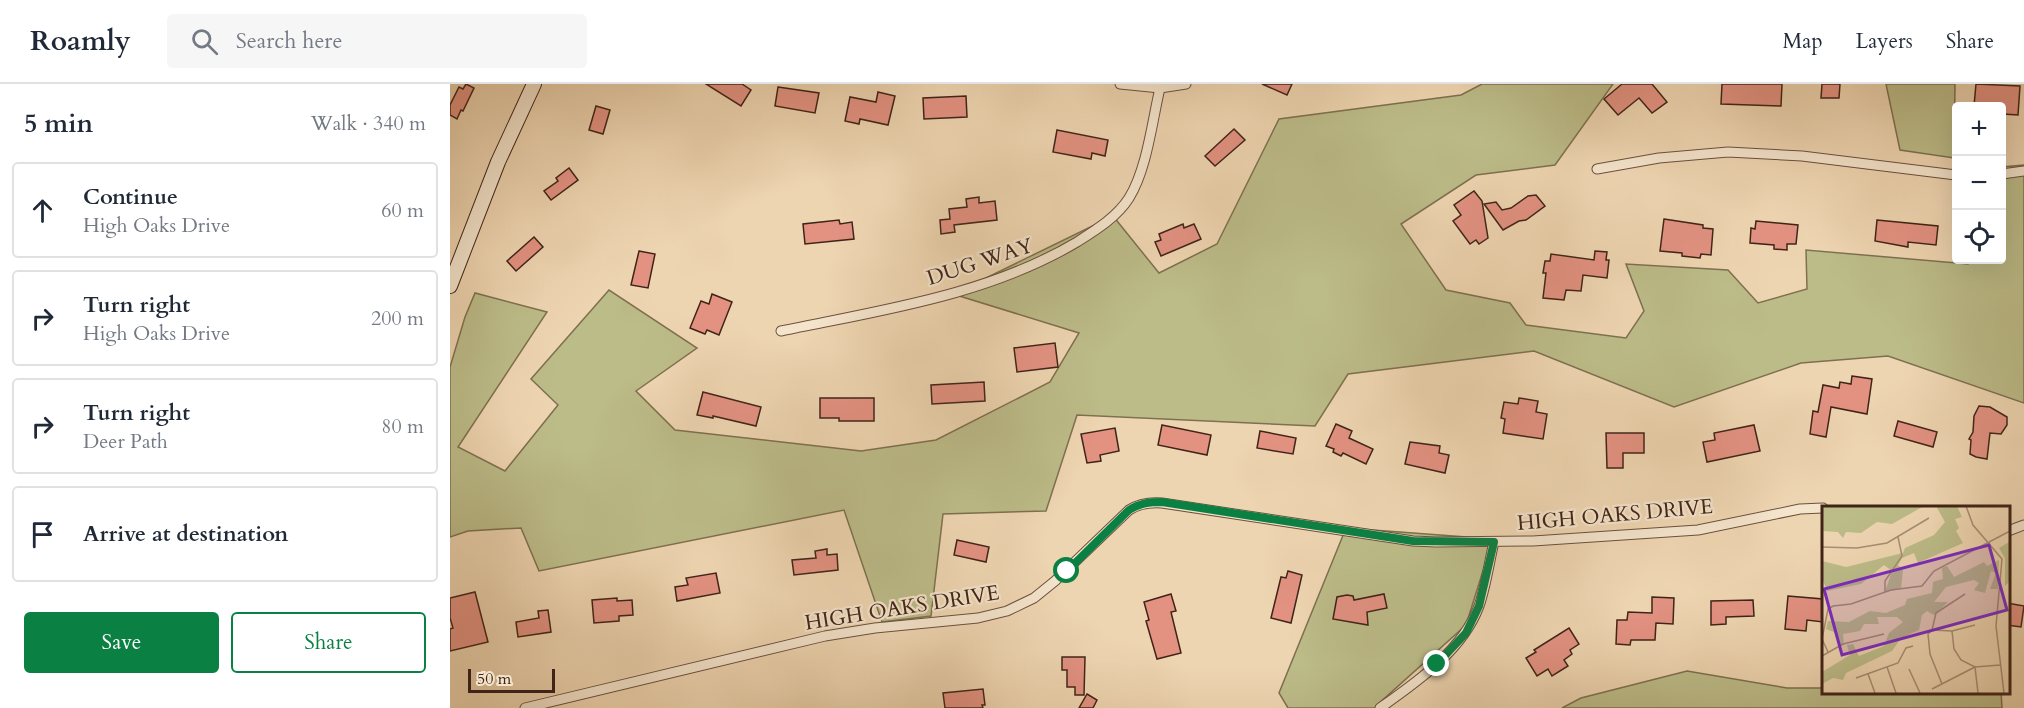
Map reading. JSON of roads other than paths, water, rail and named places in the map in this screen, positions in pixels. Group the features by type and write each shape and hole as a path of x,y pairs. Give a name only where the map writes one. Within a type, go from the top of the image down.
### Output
{"main road":[{"path":"450,286 498,162 534,84"}],"street":[{"path":"1120,84 1160,88 1186,84"},
{"name":"DUG WAY","path":"781,331 982,285 1030,267 1091,233 1121,209 1133,190 1142,165 1160,88"},
{"path":"1597,169 1659,158 1728,152 1803,156 1952,175"},
{"path":"2006,173 2024,171"},
{"name":"HIGH OAKS DRIVE","path":"525,708 825,636 875,628 978,618 1007,611 1034,598 1129,510 1148,502 1162,502 1413,541 1494,542 1698,530 1800,508 1822,508"},
{"path":"2009,530 2024,525"},
{"path":"1380,708 1437,664 1466,633 1479,606 1494,542"}]}
